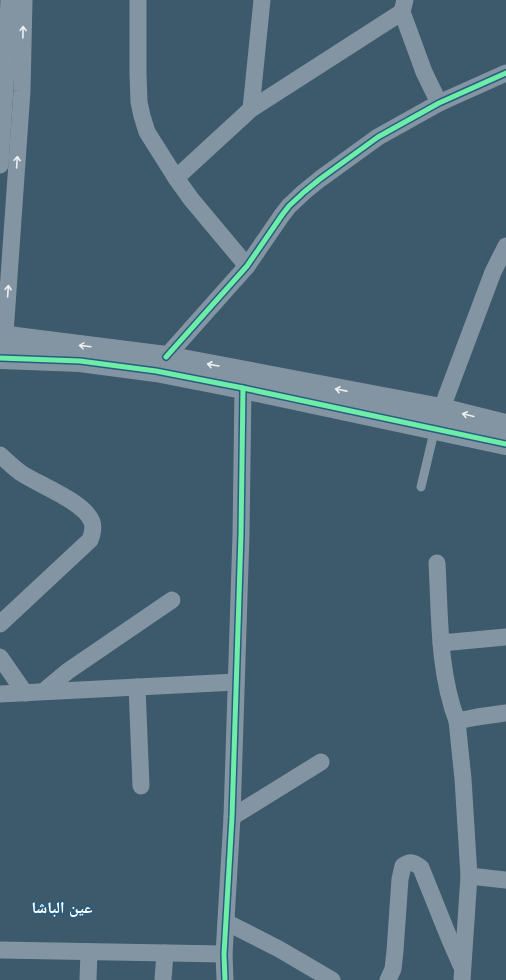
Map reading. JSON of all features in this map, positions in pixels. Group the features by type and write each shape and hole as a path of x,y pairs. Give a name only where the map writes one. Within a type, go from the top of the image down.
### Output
{"street":[{"path":"9,0 9,89 2,358 80,361 156,371 242,388 438,418 506,425"},
{"path":"0,165 9,89 24,0"},
{"path":"138,0 139,102 148,132 176,178 191,199 247,266"},
{"path":"251,109 262,0"},
{"path":"176,178 251,109 403,6 424,72 439,103"},
{"path":"166,357 247,266 282,215 304,192 378,137 439,103 506,73"},
{"path":"438,418 493,272 506,246"},
{"path":"3,336 166,357 438,418 506,444"},
{"path":"224,980 224,954 232,817 241,534 242,388"},
{"path":"0,456 21,473 64,496 85,511 92,522 92,533 90,540 0,624"},
{"path":"437,563 443,667 447,687 457,720 463,779 469,876 462,974"},
{"path":"44,691 68,671 172,600"},
{"path":"441,642 506,638"},
{"path":"0,657 25,693"},
{"path":"0,694 236,682"},
{"path":"137,687 141,786"},
{"path":"457,720 506,713"},
{"path":"232,817 321,762"},
{"path":"388,980 393,969 396,951 402,866 407,863 416,863 421,868 462,974"},
{"path":"469,876 506,880"},
{"path":"226,922 279,949 332,980"},
{"path":"0,950 224,954"},
{"path":"88,980 89,952"},
{"path":"163,980 165,953"}],"lane":[{"path":"421,487 438,418"}],"cycle path":[{"path":"166,357 247,266 282,215 304,192 378,137 439,103 506,73"},
{"path":"0,358 80,361 156,371 506,444"},
{"path":"225,980 224,954 232,817 241,534 243,388"}],"district":[{"name":"عين الباشا","path":"62,907"}]}
